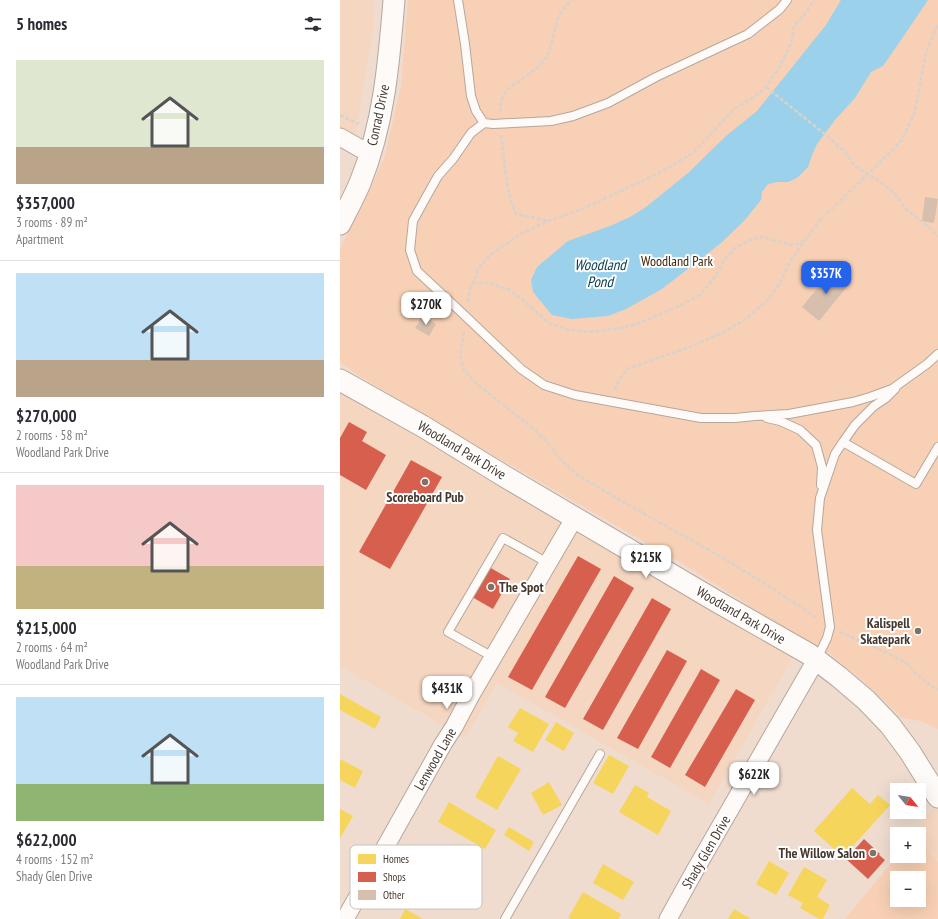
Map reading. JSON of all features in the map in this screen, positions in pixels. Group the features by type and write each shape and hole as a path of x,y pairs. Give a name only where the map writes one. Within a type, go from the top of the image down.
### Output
{"street":[{"name":"Conrad Drive","path":"340,224 360,183 378,126 389,63 394,0"},
{"path":"340,137 370,154"},
{"name":"Woodland Park Drive","path":"340,380 424,427 497,472 709,597 809,654 866,700 890,725 910,752 938,796"},
{"name":"Lenwood Lane","path":"387,845 471,695 575,517"},
{"name":"Shady Glen Drive","path":"668,919 816,660"},
{"name":"Lenwood Lane","path":"346,919 352,909"}],"lane":[{"path":"458,0 471,96 476,111 484,123"},
{"path":"787,0 780,9 748,34 662,74 608,103 573,116 551,121 493,124 484,123 471,133 453,159 438,176 413,221 410,250 417,271 521,369 544,385 575,395 701,418 734,418 789,414 853,402 892,389 936,359"},
{"path":"820,498 835,454 843,442 855,425 874,406 886,398 901,383"},
{"path":"755,416 780,421 800,430 816,445 822,467 817,530 830,628 827,638 816,660"},
{"path":"843,442 916,484 938,447"},
{"path":"493,657 448,632 503,538 548,564"},
{"path":"505,919 600,754"}],"path":[{"path":"814,0 804,15 794,26 792,42 780,66 766,87 761,92 733,110 693,153 651,177 582,209 548,221 519,235 488,257 479,268 468,295 468,318 460,356 464,370 477,384 535,430 562,461 579,476 723,558 803,608 830,628 905,662 917,675 938,690"},
{"path":"610,402 619,380 627,369 692,346 722,333 744,320 767,300 780,283 791,260 819,221 868,175 902,140 914,114 926,52 938,24"},
{"path":"766,87 826,135 845,152 856,167 882,183 895,194 907,210 938,236"},
{"path":"472,283 488,283 510,290 549,322 569,330 591,332 616,329 637,324 679,306 700,295 717,274 724,260 735,248 750,240 762,238 792,245 798,244 805,239"}],"shaded area":[{"path":"340,0 374,0 373,30 352,154 340,147"},
{"path":"340,391 795,653 709,804 497,683 465,738 340,666"},
{"path":"938,801 938,861 926,852 926,827 919,827"}],"green space":[{"name":"Woodland Park","path":"408,0 938,0 938,729 921,721 902,718 861,679 824,649 772,620 685,565 438,424 361,377 340,362 340,249 384,159 401,86"},
{"path":"926,852 938,861 938,919 845,919 891,863 926,863"}],"water":[{"name":"Woodland Pond","path":"841,0 928,0 883,66 871,72 855,98 835,120 817,144 808,167 797,178 788,182 768,184 762,192 761,200 744,221 721,243 662,289 626,309 608,316 572,319 552,315 533,292 531,280 537,267 568,241 630,217 646,207 688,173 726,136 757,111 826,25"}],"building: Homes":[{"path":"340,694 381,717 375,729 340,710"},
{"path":"520,708 549,724 533,752 513,741 518,733 508,727"},
{"path":"556,722 574,733 564,751 545,740"},
{"path":"609,755 629,766 613,794 593,783"},
{"path":"498,756 521,769 497,810 475,797"},
{"path":"340,759 363,771 355,788 340,780"},
{"path":"549,782 562,805 543,815 531,793"},
{"path":"635,785 649,793 647,797 671,811 658,835 619,812"},
{"path":"852,788 870,804 878,795 890,805 843,857 814,831"},
{"path":"449,802 496,830 485,849 482,847 482,845 478,845 438,822"},
{"path":"340,809 353,816 340,838"},
{"path":"509,827 534,842 529,851 504,835"},
{"path":"769,861 789,873 776,895 756,884"},
{"path":"603,864 634,882 623,900 593,883"},
{"path":"804,867 827,880 817,897 830,905 823,919 819,919 800,908 803,903 788,895"},
{"path":"583,892 621,914 619,919 568,918"},
{"path":"405,909 423,919 400,919"},
{"path":"734,909 751,919 728,919"}],"building: Shops":[{"path":"349,422 367,432 362,441 386,455 366,490 340,475 340,438"},
{"path":"411,460 442,477 390,569 359,552"},
{"path":"578,556 601,569 532,690 508,677"},
{"path":"489,567 510,579 493,609 472,597"},
{"path":"614,576 634,588 565,708 545,697"},
{"path":"652,598 671,609 603,730 583,719"},
{"path":"667,650 687,661 638,749 617,738"},
{"path":"701,669 720,680 670,768 651,757"},
{"path":"736,689 755,700 705,787 685,775"},
{"path":"864,839 885,860 868,879 846,859"}],"building: Other":[{"path":"925,197 938,199 934,223 922,221"},
{"path":"833,269 850,283 819,321 802,307"},
{"path":"423,315 436,324 429,336 415,328"}],"place":[{"name":"Scoreboard Pub","path":"425,482"},
{"name":"The Spot","path":"491,587"},
{"name":"Kalispell Skatepark","path":"918,631"},
{"name":"The Willow Salon","path":"873,853"}]}
